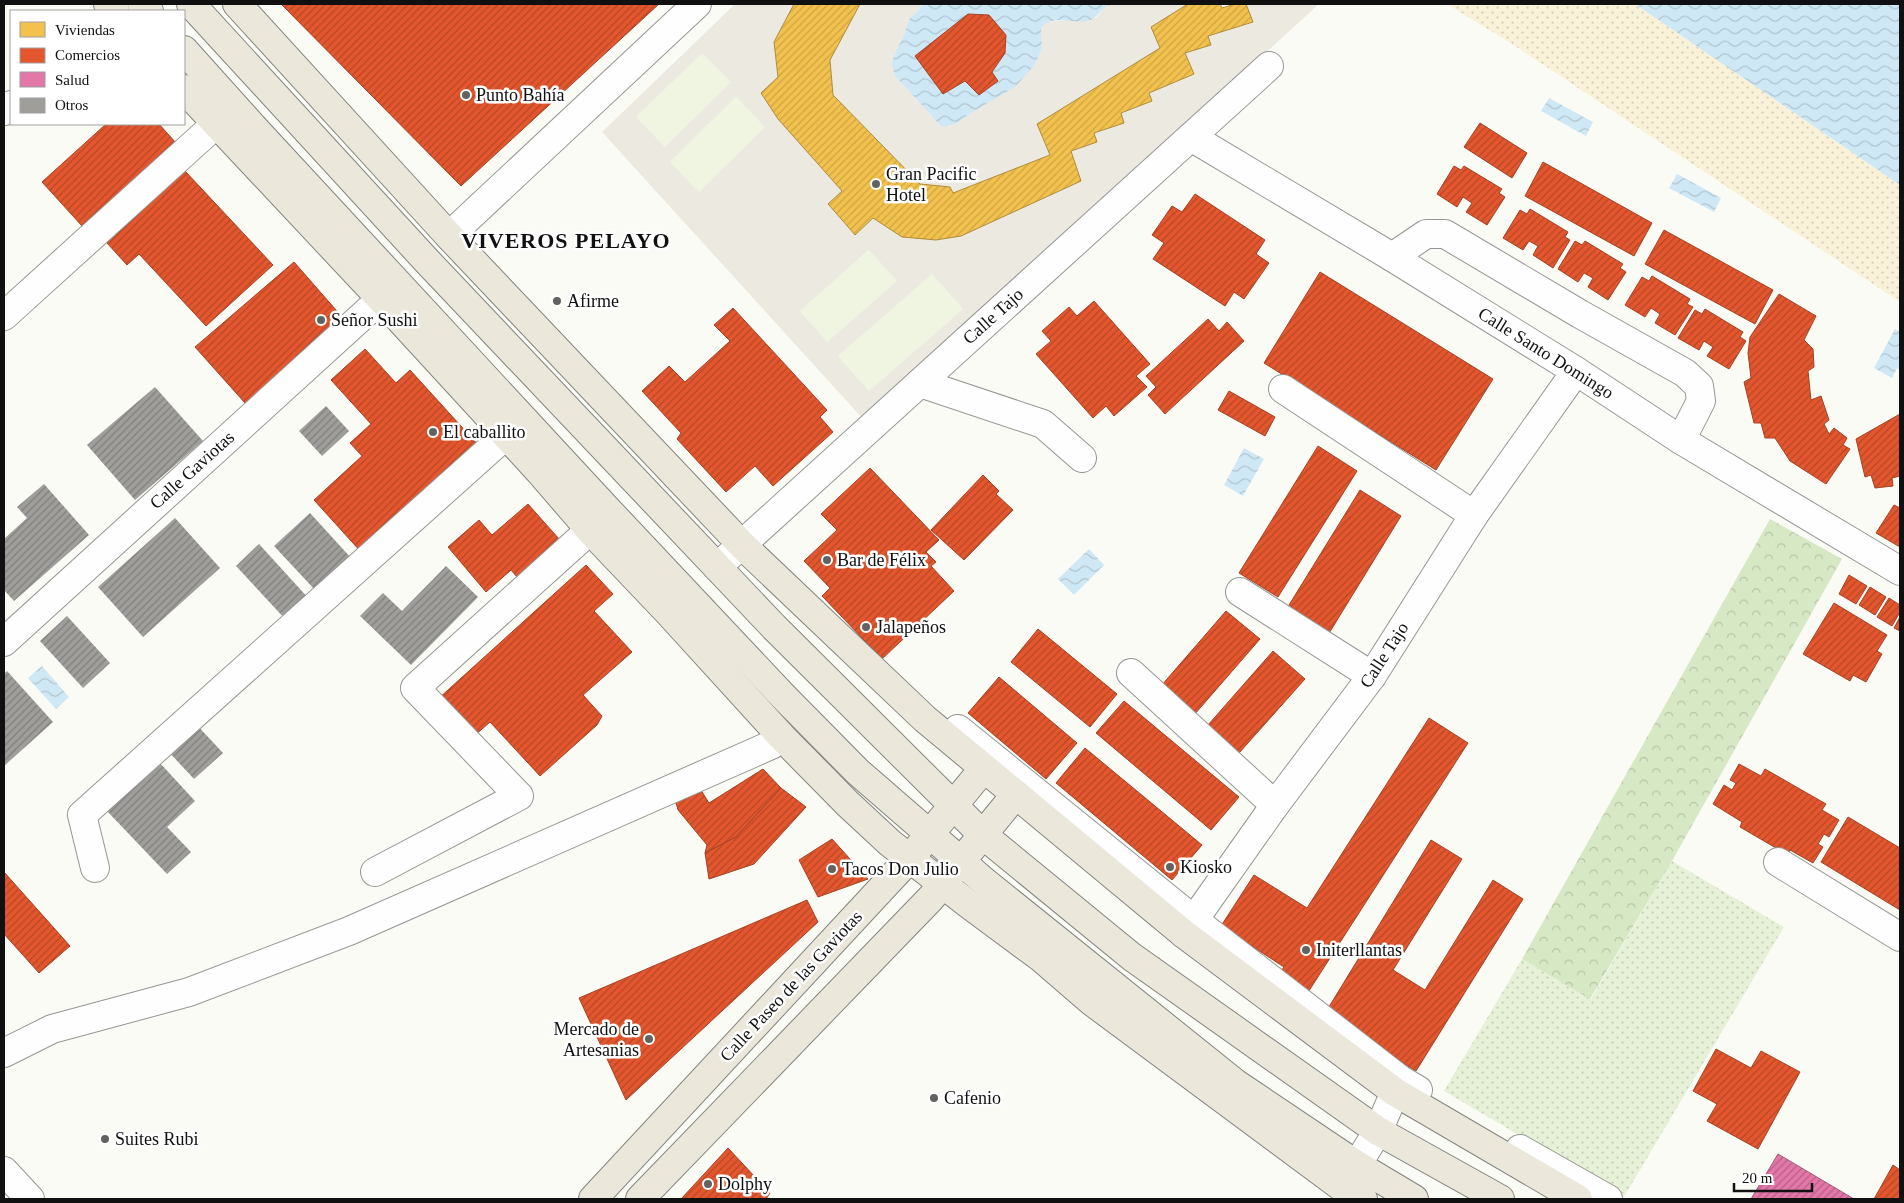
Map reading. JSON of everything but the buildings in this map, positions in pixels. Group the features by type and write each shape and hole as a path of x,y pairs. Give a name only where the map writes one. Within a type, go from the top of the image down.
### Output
{"main road":[{"path":"191,4 426,260 774,627 982,835 1132,957 1378,1131 1500,1199"},
{"path":"237,4 746,541 925,719 1016,794 1189,927 1395,1092 1578,1199"},
{"path":"185,51 282,158 782,695 858,772 961,862 1106,981 1235,1083 1357,1165 1414,1199"},
{"path":"185,89 381,299 590,530 781,736 848,804 890,842 942,884 1040,957 1091,1001 1348,1195"},
{"path":"774,627 925,719"},
{"name":"Calle Paseo de las Gaviotas","path":"593,1199 910,858 984,768"},
{"path":"640,1199 930,898 1016,794"}],"street":[{"path":"254,4 454,231 696,4"},
{"name":"Calle Tajo","path":"717,567 1269,66"},
{"path":"4,316 216,124"},
{"name":"Calle Santo Domingo","path":"1191,137 1392,257 1576,371 1681,440 1900,571"},
{"path":"1392,257 1426,234 1445,234 1580,314 1685,373 1699,386 1701,401 1681,440"},
{"name":"Calle Gaviotas","path":"4,642 381,299"},
{"name":"Calle Tajo","path":"1189,927 1275,805 1372,676 1474,515 1576,371"},
{"path":"920,383 1043,424 1082,458"},
{"path":"1283,389 1474,515"},
{"path":"95,868 82,815 506,435"},
{"path":"374,872 519,796 416,688 590,530"},
{"path":"746,541 934,710 1189,927 1401,1080 1608,1199"},
{"path":"1240,592 1372,676"},
{"path":"1132,673 1275,805"},
{"path":"4,1053 52,1029 188,992 349,931 771,745 781,736"},
{"path":"1778,862 1900,937"},
{"path":"1348,1195 1357,1165 1378,1131 1395,1092"},
{"path":"4,1171 30,1199"}],"green space":[{"path":"702,52 732,82 665,147 636,117"},
{"path":"736,97 766,127 699,192 670,162"},
{"path":"870,250 897,281 827,342 799,311"},
{"path":"932,273 963,309 869,391 838,356"},
{"path":"1770,519 1842,559 1672,861 1590,999 1522,959"},
{"path":"1672,861 1784,927 1624,1197 1444,1091 1522,959 1591,999"}],"sand":[{"path":"1447,4 1635,4 1900,185 1900,302 1509,42"}],"shaded area":[{"path":"735,4 794,4 774,42 778,77 761,93 778,119 842,191 828,205 854,235 873,218 902,237 961,236 1081,181 1071,151 1097,142 1094,133 1124,123 1121,113 1152,101 1149,93 1194,74 1185,53 1211,45 1208,36 1253,22 1246,4 1319,4 864,420 602,132","holes":["702,53 731,82 665,147 636,117","736,97 765,127 699,192 670,162","869,250 897,281 827,342 800,311","932,274 963,309 869,391 838,356"]},
{"path":"860,4 924,4 909,19 891,63 895,76 942,127 956,124 1034,66 1042,48 1041,28 1046,22 1096,18 1105,7 1117,4 1188,4 1151,27 1160,48 1037,124 1050,155 953,193 950,187 920,184 833,95 830,60"}],"water":[{"path":"924,4 1117,4 1107,6 1093,19 1087,21 1056,20 1046,24 1041,28 1042,48 1034,66 1015,87 956,124 942,127 895,76 891,63 909,19"},
{"path":"1635,4 1900,4 1900,185"},
{"path":"1549,98 1593,122 1586,136 1541,111"},
{"path":"1677,174 1721,198 1714,212 1669,188"},
{"path":"1895,329 1900,332 1900,370 1897,368 1892,378 1874,368"},
{"path":"1244,448 1264,459 1243,496 1224,485"},
{"path":"1089,549 1104,565 1074,595 1058,579"},
{"path":"42,666 69,697 56,709 28,678"}],"place":[{"name":"Punto Bahía","path":"466,95"},
{"name":"Gran Pacific Hotel","path":"876,184"},
{"name":"Afirme","path":"557,301"},
{"name":"Señor Sushi","path":"321,320"},
{"name":"El caballito","path":"433,432"},
{"name":"Bar de Félix","path":"827,560"},
{"name":"Jalapeños","path":"866,627"},
{"name":"Kiosko","path":"1170,867"},
{"name":"Tacos Don Julio","path":"832,869"},
{"name":"Initerllantas","path":"1306,950"},
{"name":"Mercado de Artesanias","path":"649,1039"},
{"name":"Cafenio","path":"934,1098"},
{"name":"Suites Rubi","path":"105,1139"},
{"name":"Dolphy","path":"708,1184"}],"district":[{"name":"VIVEROS PELAYO","path":"566,240"}]}
